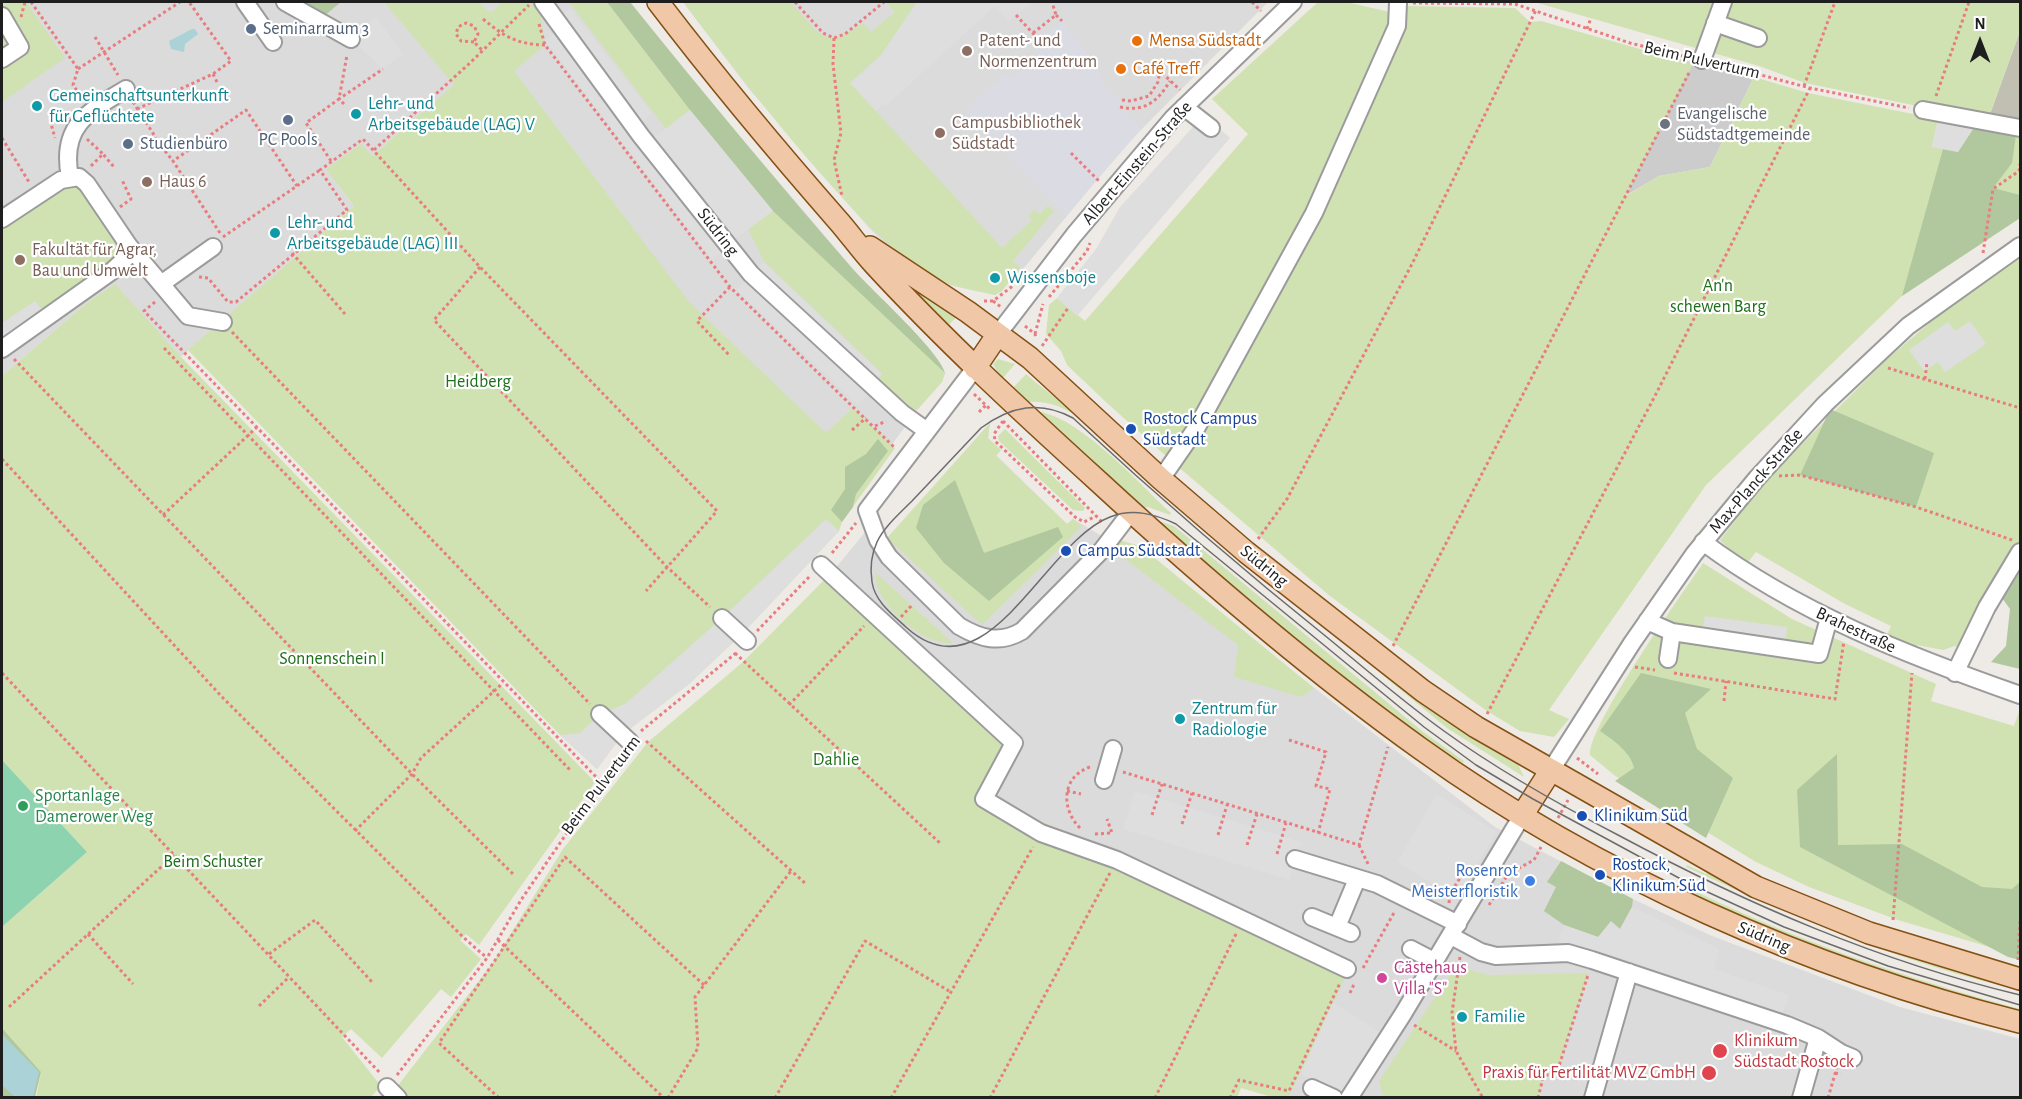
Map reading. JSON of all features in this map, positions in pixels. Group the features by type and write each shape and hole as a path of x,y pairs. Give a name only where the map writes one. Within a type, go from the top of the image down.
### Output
{"main road":[{"name":"Südring","path":"658,2 756,125 870,260 975,368 1131,512 1264,626 1422,750 1550,831 1651,886 1778,944 1903,989 2020,1022"},
{"name":"Südring","path":"846,229 999,334 1040,367 1161,479 1254,559 1423,691 1511,749 1577,784 1756,887 1869,933 2019,970"},
{"path":"975,368 999,334"},
{"path":"1523,814 1551,770"}],"street":[{"path":"246,2 273,42"},
{"path":"285,2 351,39"},
{"name":"Südring","path":"543,2 641,136 751,274 902,413 927,431"},
{"name":"Albert-Einstein-Straße","path":"999,334 1183,100 1291,2"},
{"path":"1699,60 1723,2"},
{"path":"1161,479 1197,428 1314,213 1397,26 1398,3"},
{"path":"2,16 20,47 2,59"},
{"path":"1715,23 1758,38"},
{"path":"126,89 91,110 73,130 67,160 74,177 87,184 129,246 166,285 188,316 223,322"},
{"path":"1183,100 1210,128"},
{"path":"1927,111 2020,128"},
{"path":"2,219 37,195 74,177"},
{"path":"166,285 218,242"},
{"path":"2,348 112,271 126,258 129,246"},
{"name":"Max-Planck-Straße","path":"1551,770 1647,621 1703,542 1757,478 1871,358 1908,326 2020,246"},
{"path":"975,368 867,510 878,540 889,556 965,630 984,637 1008,639 1022,631 1102,550 1131,512"},
{"name":"Brahestraße","path":"1703,542 1771,587 1829,618 1955,673 2020,694"},
{"path":"1955,673 1987,608 2020,552"},
{"path":"821,565 1014,743 984,799 1041,833 1117,860 1354,975"},
{"path":"722,618 741,647"},
{"path":"1647,621 1672,632 1819,654 1829,618"},
{"path":"1667,668 1672,632"},
{"path":"600,714 634,738"},
{"path":"1106,774 1113,749"},
{"path":"1349,1098 1401,1018 1523,814"},
{"path":"1295,859 1403,896 1454,930 1467,944 1496,956 1568,953 1818,1038 1847,1055"},
{"path":"1312,917 1344,930 1357,879"},
{"path":"1411,949 1434,961"},
{"path":"1593,1098 1629,972"},
{"path":"1801,1098 1818,1038"},
{"path":"1312,1088 1334,1098"}],"path":[{"path":"31,2 78,69"},
{"path":"91,110 73,85 78,69 180,2"},
{"path":"137,109 213,74 231,61 190,2"},
{"path":"373,150 501,34 532,2"},
{"path":"795,2 823,33 834,38 845,34 884,2"},
{"path":"1052,2 1056,15 1062,21"},
{"path":"1252,2 1261,12"},
{"path":"1804,86 1834,2"},
{"path":"1927,111 1968,2"},
{"name":"Beim Pulverturm","path":"1398,3 1515,4 1587,28 1699,60 1757,72 1810,88 1927,111"},
{"path":"1256,542 1287,499 1412,264 1536,10"},
{"path":"1016,15 1040,41"},
{"path":"1033,33 1056,15"},
{"path":"1587,28 1591,18"},
{"path":"483,19 501,34 522,45 545,45"},
{"path":"474,42 478,34 474,26 466,23 458,27 456,34 461,41 474,42 482,50"},
{"path":"834,38 833,64 841,133 834,160 844,204 836,195"},
{"path":"339,99 351,39"},
{"path":"1391,651 1699,60"},
{"path":"1122,100 1131,101 1149,96 1158,82 1161,62"},
{"path":"332,161 306,123 383,69"},
{"path":"1160,71 1183,100"},
{"path":"213,74 217,82"},
{"path":"1120,107 1134,110 1153,103 1170,81"},
{"path":"1485,718 1656,394 1810,88"},
{"path":"339,99 344,105"},
{"path":"173,161 246,110 297,186"},
{"path":"2,138 37,195"},
{"path":"165,150 218,242 363,138 480,267 717,511 645,591"},
{"path":"273,149 279,145"},
{"path":"1071,153 1101,182"},
{"path":"74,177 103,154 114,167"},
{"path":"1980,273 1993,189 2019,171 2020,164"},
{"path":"320,170 347,210 292,253 236,302 228,302 208,278 195,277 183,284 166,285 144,311 601,782"},
{"path":"122,180 131,199"},
{"path":"1035,334 1041,306 1087,251"},
{"path":"292,253 345,314"},
{"path":"480,267 434,320 666,566 722,618"},
{"path":"730,287 697,321 730,356"},
{"path":"1041,347 1068,308"},
{"path":"223,322 600,714"},
{"path":"2,348 412,774 514,875"},
{"path":"164,348 570,770"},
{"path":"1871,358 1884,367 2020,408"},
{"path":"1925,379 1927,362"},
{"path":"979,412 986,405"},
{"path":"852,430 866,418"},
{"path":"1003,422 994,434 995,441 1075,517 1084,522 1096,515"},
{"path":"164,515 257,427"},
{"path":"2,459 223,698 355,831 487,958"},
{"path":"1757,478 1800,475 1916,507 2020,543"},
{"name":"Beim Pulverturm","path":"392,1090 487,958 521,900 601,782 634,738 741,647 821,565 867,510"},
{"path":"898,620 924,591"},
{"path":"789,705 874,616"},
{"path":"1619,663 1667,668 1726,681 1835,699 1844,640"},
{"path":"741,647 789,705 941,844"},
{"path":"1892,925 1913,670"},
{"path":"2,673 269,954 288,978 392,1090"},
{"path":"1724,701 1726,681"},
{"path":"355,831 412,774 421,758 503,683"},
{"path":"634,738 806,884"},
{"path":"1288,740 1326,752 1316,786 1329,789 1318,833"},
{"path":"1080,829 1071,819 1066,806 1067,791 1078,773 1088,768 1106,774 1162,784 1359,845 1389,742"},
{"path":"1580,760 1602,777"},
{"path":"1550,831 1588,766"},
{"path":"1152,815 1162,784"},
{"path":"1067,791 1081,794"},
{"path":"1182,824 1192,794"},
{"path":"1218,835 1227,805"},
{"path":"1247,845 1257,814"},
{"path":"1090,833 1112,833 1107,819"},
{"path":"1277,854 1286,823"},
{"path":"891,1098 1041,833"},
{"path":"9,1008 174,855"},
{"path":"499,1098 439,1043 506,948 565,857 704,985"},
{"path":"990,1098 1117,860"},
{"path":"498,940 666,1098 698,1048 695,997 791,871"},
{"path":"1449,903 1450,894 1460,878"},
{"path":"1230,1098 1239,1080 1288,1091 1354,975 1403,896"},
{"path":"269,954 315,920 372,982"},
{"path":"1155,1098 1243,920"},
{"path":"2019,970 2020,920"},
{"path":"88,934 133,984"},
{"path":"775,1098 865,941 950,991"},
{"path":"1467,944 1460,957 1452,1014 1456,1051 1483,1098"},
{"path":"1538,1098 1543,1078 1560,1066 1592,960"},
{"path":"1350,993 1354,975"},
{"path":"259,1006 288,978"},
{"path":"1401,1018 1456,1051"},
{"path":"1828,1098 1835,1072 1847,1055"},
{"path":"1835,1072 1841,1074"}],"shaded area":[{"path":"2,2 630,2 721,114 853,269 934,355 945,373 942,382 918,409 856,494 455,85 338,185 354,206 181,357 114,285 89,301 2,376"},
{"path":"683,2 1268,2 1124,147 1023,269 995,295 950,285 886,244 870,229 749,89"},
{"path":"917,2 1032,2 1009,21 995,6 886,106 884,104 876,111 850,83 881,55"},
{"path":"570,8 652,113 642,122 560,16"},
{"path":"376,17 403,54 383,69 351,39"},
{"path":"1062,21 1099,69 1108,90 1122,100 1120,108 1141,129 1066,216 964,111 1006,72 1012,78 1037,55 1032,49"},
{"path":"2020,31 2020,123 1989,117"},
{"path":"555,33 722,252 712,260 545,41"},
{"name":"Evangelische Südstadtgemeinde","path":"1628,47 1754,77 1710,167 1659,176 1625,196"},
{"path":"690,110 773,211 731,242 652,139"},
{"path":"1204,115 1230,138 1077,316 1057,298 1096,249 1120,207"},
{"path":"1938,119 1975,126 1958,152 1932,147"},
{"path":"764,262 882,374 873,383 755,271"},
{"path":"746,280 868,395 858,405 736,290"},
{"path":"35,301 43,310 2,338 2,323"},
{"path":"1970,321 1986,344 1945,372 1938,362 1924,371 1909,350 1948,322 1955,331"},
{"path":"990,423 988,438 1001,450 996,455 1067,524 1073,519 1112,542 1115,539 1140,546 1269,653 1495,827 1633,899 1712,936 1900,1007 2020,1039 2020,1097 1289,1097 1350,965 990,797 833,571 872,524 888,538"},
{"path":"826,519 839,531 741,635 689,684 623,734 597,769 560,735 580,733 600,714 625,704 722,618"},
{"path":"1705,616 1787,627 1785,649 1702,636"},
{"path":"1135,791 1301,842 1289,880 1123,829"},
{"path":"1437,794 1497,832 1457,898 1397,862"},
{"path":"1632,907 1719,949 1714,969 1789,995 1780,1022 1558,941 1564,925 1598,937 1611,921 1620,929"},
{"path":"1333,1002 1383,1034 1345,1097 1301,1074"}],"green space":[{"path":"2,2 26,2 65,58 2,102"},
{"path":"286,2 341,2 318,21"},
{"name":"Heidberg","path":"384,2 478,2 491,13 502,2 539,2 545,45 514,71 689,302 826,433 853,408 895,448 842,522 839,531 741,635 689,684 623,734 597,769 560,735 188,350 354,206 326,169 361,144 372,156 454,85"},
{"path":"569,2 607,2 690,110 666,129"},
{"path":"607,2 630,2 861,278 931,350 945,373 773,211 690,110"},
{"path":"683,2 790,2 815,29 822,35 830,37 850,32 863,23 871,32 895,12 886,2 917,2 881,55 850,83 1002,248 1032,220 1028,216 1034,210 1039,214 1048,206 1054,211 1013,261 1020,268 1002,291 995,295 941,281 887,243 846,202 802,152"},
{"name":"An'n schewen Barg","path":"1318,2 1346,2 1403,15 1408,6 1515,8 1530,22 1541,21 1693,64 1626,196 1659,176 1710,167 1754,77 1808,93 1938,119 1932,147 1975,126 2020,136 2020,218 1902,296 1706,485 1549,710 1569,719 1554,737 1520,731 1487,711 1330,596 1107,403 1067,365 1061,351 1046,334 1049,305 1057,298 1085,321 1248,134 1212,99"},
{"path":"1534,2 2020,2 2020,31 1989,117 1927,108 1805,83 1759,66"},
{"path":"1975,126 2016,135 2012,163 1993,188 2020,195 2020,218 1902,296 1943,149 1958,152"},
{"path":"63,185 74,185 80,188 119,243 119,253 116,259 43,310 35,301 2,323 2,228"},
{"path":"773,211 945,373 942,382 918,409 906,409 873,383 882,373 764,262 748,229"},
{"path":"2020,257 2020,541 1959,647 1943,650 1917,645 1916,648 1886,637 1891,626 1845,604 1756,552 1748,562 1734,554 1720,540 1771,475 1887,359 1960,297"},
{"path":"115,284 181,357 595,782 479,945 466,934 460,940 481,959 451,997 441,989 382,1058 351,1029 342,1037 381,1086 371,1097 36,1098 41,1072 2,1028 2,927 87,852 2,760 2,376 89,301"},
{"path":"908,284 959,314 948,326"},
{"path":"998,359 1015,364 1002,379 993,364"},
{"path":"1026,374 1083,420 1056,405 1025,402 1012,389"},
{"path":"1830,409 1934,453 1916,507 1800,475"},
{"path":"1034,411 1051,415 1088,437 1125,468 1171,513 1170,515 1148,507 1138,508"},
{"path":"990,423 988,438 1001,450 996,456 1067,524 1073,519 1082,526 982,625 887,538"},
{"path":"1005,429 1085,508 1083,511 1073,510 999,441 998,436"},
{"path":"878,439 888,451 856,494 853,507 842,522 831,510 845,489 845,467 866,454"},
{"path":"955,480 984,553 1058,527 1063,537 989,601 944,563 916,528 923,505"},
{"path":"1150,518 1174,526 1422,731 1464,761 1463,763 1425,741 1300,644"},
{"path":"1115,539 1140,546 1314,688 1301,697 1234,677 1238,645 1113,550 1112,542"},
{"path":"1703,563 1792,619 1936,684 1931,701 2014,726 2020,709 2020,956 1898,920 1809,887 1756,862 1614,775 1590,755 1593,740 1619,690"},
{"path":"2020,567 2020,669 1991,662 2006,646 2010,609 2002,598"},
{"name":"Dahlie","path":"833,571 1021,743 990,797 1351,965 1289,1097 1272,1097 1241,1088 1237,1098 406,1098 396,1088 492,964 563,849 648,742 743,662"},
{"path":"875,572 953,643 931,639 900,619 879,591"},
{"path":"1300,607 1516,760 1524,777 1447,728"},
{"path":"1641,673 1711,689 1685,713 1697,749 1733,778 1706,838 1615,781 1634,768 1629,757 1616,742 1600,731"},
{"path":"1837,754 1838,845 1902,844 1982,887 2012,889 2020,882 2020,960 2008,957 1800,847 1797,790"},
{"name":"Sportanlage Damerower Weg","path":"2,760 87,852 2,927"},
{"path":"1561,861 1633,899 1632,907 1620,929 1598,937 1564,925 1544,911 1556,887 1547,882"},
{"path":"1687,865 1706,874 1708,870 2020,986 2020,990 1934,967 1850,938 1727,886 1686,867"},
{"path":"1679,883 1720,903 1846,955 1932,984 2020,1009 2020,1012 1889,972 1803,941 1675,890"},
{"path":"1456,966 1489,975 1589,973 1559,1066 1543,1078 1538,1097 1383,1097 1379,1081"},
{"path":"2,1028 41,1072 35,1097 2,1097"}],"water":[{"path":"195,29 198,34 185,44 184,52 171,49 169,41"},
{"path":"2,1034 39,1072 33,1097 15,1097 2,1085"}],"tram line":[{"path":"2020,995 1967,981 1864,948 1764,907 1666,860 1507,773 1465,746 1388,688 1267,589 1073,418 1061,412 1037,407 1015,410 981,428 893,520 880,536 875,547 871,572 872,582 885,608 907,628 936,645 964,644 990,631 1086,532 1110,517 1135,513 1168,520 1176,524 1424,727 1476,765 1533,799 1690,884 1784,927 1888,966 2020,1005"}],"place":[{"name":"Seminarraum 3","path":"251,29"},
{"name":"Mensa Südstadt","path":"1137,41"},
{"name":"Patent- und Normenzentrum","path":"967,51"},
{"name":"Café Treff","path":"1121,69"},
{"name":"Gemeinschaftsunterkunft für Geflüchtete","path":"37,106"},
{"name":"Lehr- und Arbeitsgebäude (LAG) V","path":"356,114"},
{"name":"PC Pools","path":"288,120"},
{"name":"Evangelische Südstadtgemeinde","path":"1665,124"},
{"name":"Campusbibliothek Südstadt","path":"940,133"},
{"name":"Studienbüro","path":"128,144"},
{"name":"Haus 6","path":"147,182"},
{"name":"Lehr- und Arbeitsgebäude (LAG) III","path":"275,233"},
{"name":"Fakultät für Agrar, Bau und Umwelt","path":"20,260"},
{"name":"Wissensboje","path":"995,278"},
{"name":"Rostock Campus Südstadt","path":"1131,429"},
{"name":"Campus Südstadt","path":"1066,551"},
{"name":"Zentrum für Radiologie","path":"1180,719"},
{"name":"Sportanlage Damerower Weg","path":"23,806"},
{"name":"Klinikum Süd","path":"1582,816"},
{"name":"Rostock, Klinikum Süd","path":"1600,875"},
{"name":"Rosenrot Meisterfloristik","path":"1530,881"},
{"name":"Gästehaus Villa \"S\"","path":"1382,978"},
{"name":"Familie","path":"1462,1017"},
{"name":"Klinikum Südstadt Rostock","path":"1720,1051"},
{"name":"Praxis für Fertilität MVZ GmbH","path":"1709,1073"}],"park label":[{"name":"Sonnenschein I","path":"332,659"},
{"name":"Beim Schuster","path":"213,862"}]}
